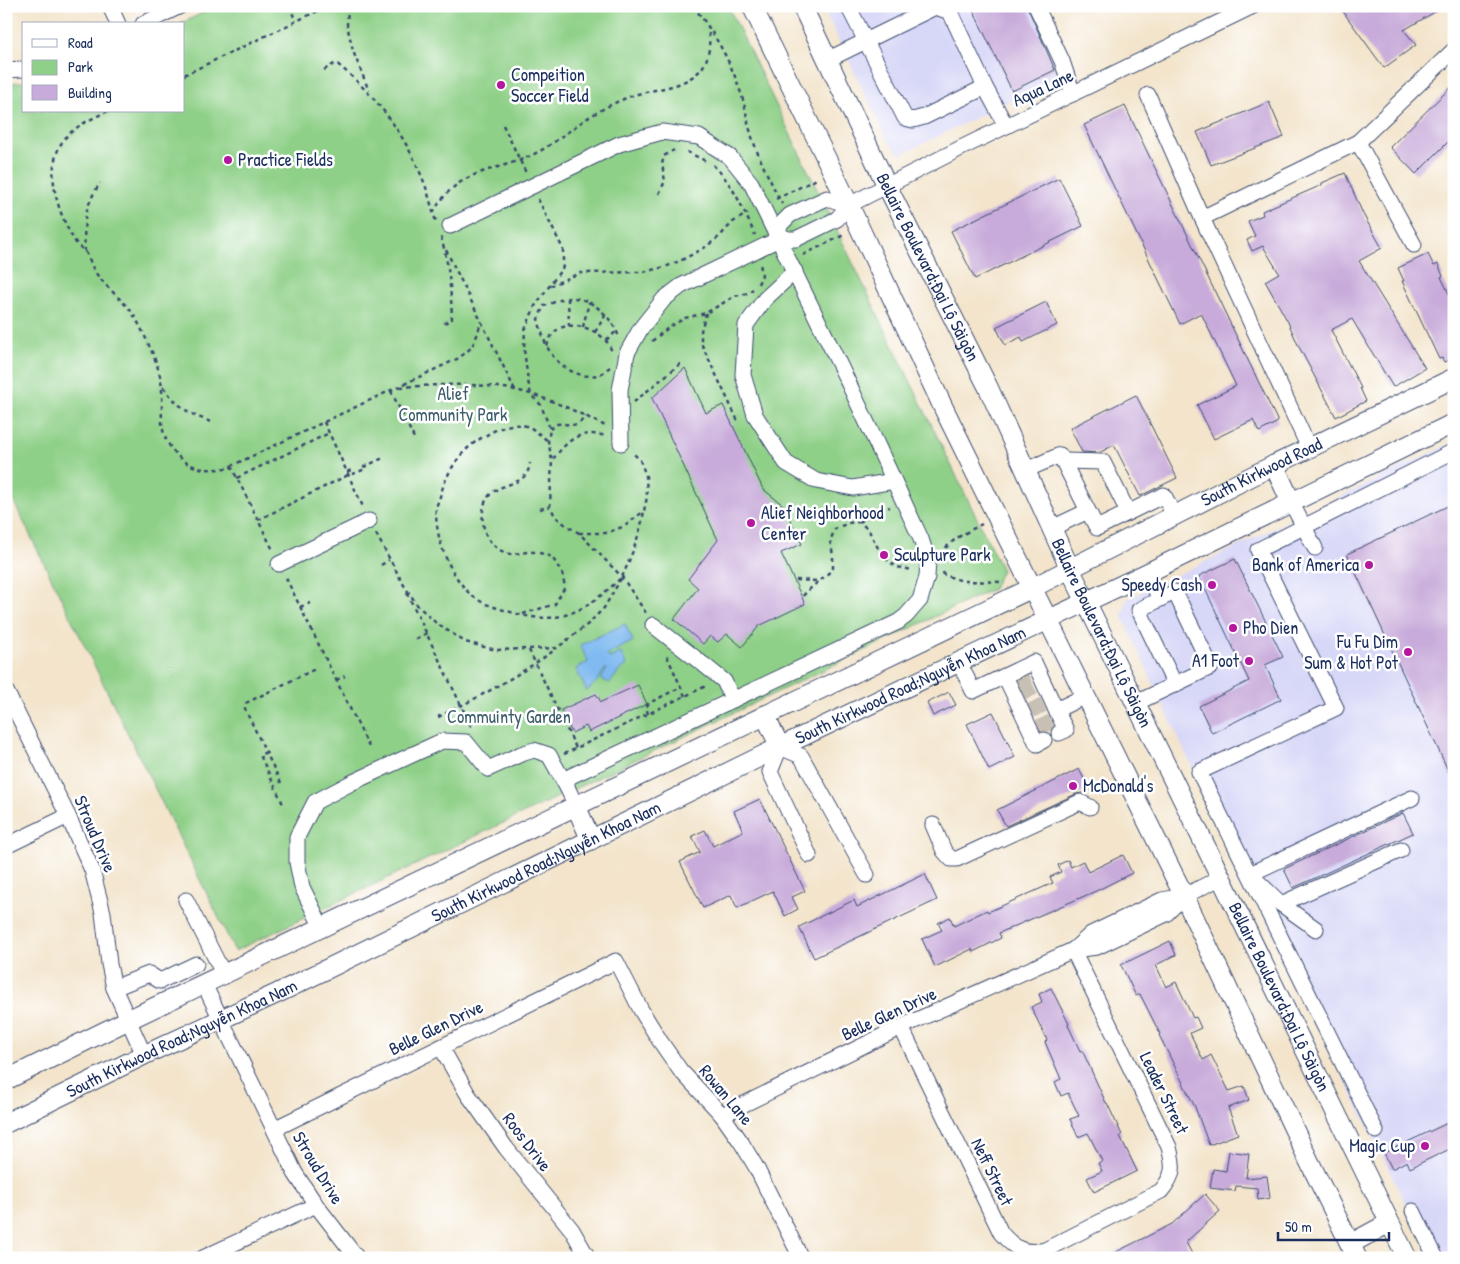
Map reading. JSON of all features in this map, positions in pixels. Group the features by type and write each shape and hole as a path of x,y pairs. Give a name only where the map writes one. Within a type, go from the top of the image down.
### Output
{"main road":[{"path":"752,6 849,205 944,408 1184,896 1308,1161 1354,1251 1389,1223"},
{"name":"Bellaire Boulevard;Đại Lộ Sàigòn","path":"802,6 887,186 988,387 1070,568 1406,1258"},
{"name":"South Kirkwood Road","path":"1070,568 1274,465 1454,378"},
{"path":"1086,601 1454,423"},
{"path":"1274,465 1291,502"},
{"name":"South Kirkwood Road;Nguyễn Khoa Nam","path":"6,1080 1032,588 1070,568"},
{"name":"South Kirkwood Road;Nguyễn Khoa Nam","path":"6,1123 144,1055 278,993 780,747 1086,601"},
{"path":"765,715 780,747"},
{"path":"576,806 591,840"}],"street":[{"path":"110,6 117,22"},
{"path":"147,22 180,6"},
{"path":"848,6 905,118 912,120 924,117 985,87"},
{"path":"1036,6 1062,61 1073,94"},
{"name":"Aqua Lane","path":"778,236 796,239 837,219 849,205 1253,6"},
{"path":"827,60 935,7 950,12 985,87 1006,126"},
{"path":"1202,218 1358,142 1454,50"},
{"path":"6,70 22,69"},
{"path":"1148,95 1202,218 1309,448"},
{"path":"442,227 619,144 662,132 699,137 730,157 751,183 778,236 921,539 928,561 927,577 920,600 906,616 888,628 571,776 566,780 566,788"},
{"path":"1358,142 1414,245"},
{"path":"621,439 621,358 641,328 664,299 681,286 757,249 778,236 781,224 788,216 827,198 849,205"},
{"path":"792,266 746,326 743,374 755,415 786,463 816,481 853,488 894,481"},
{"path":"1376,1131 1199,772 1336,708 1258,550 1454,451"},
{"path":"1026,470 1060,455 1097,528 1164,495 1174,516"},
{"path":"1064,461 1103,462 1128,512"},
{"path":"1291,502 1315,548"},
{"path":"1052,528 1088,511"},
{"path":"280,564 369,521"},
{"path":"1109,522 1120,543"},
{"path":"1147,573 1160,600"},
{"path":"1136,703 1175,684 1211,666 1175,592 1139,610 1175,684"},
{"path":"653,625 724,681 733,700"},
{"path":"959,662 973,691 1013,687 1034,662 1037,679 1054,714 1085,696"},
{"path":"1013,687 1038,734"},
{"name":"Stroud Drive","path":"6,691 68,816 92,870 103,913 114,988 144,1055"},
{"path":"322,928 302,887 297,862 297,836 316,802 351,783 442,741 466,742 488,769 534,750 549,755 576,806"},
{"path":"809,855 770,772 780,747 801,756 868,875"},
{"path":"1250,874 1412,798"},
{"path":"933,825 944,851 951,858 957,859 1080,802 1090,807"},
{"path":"6,846 68,816"},
{"path":"1281,904 1401,850"},
{"path":"1250,874 1281,904 1316,929"},
{"name":"Belle Glen Drive","path":"722,1115 901,1027 1073,950 1091,934 1109,925 1162,900 1184,896 1222,877"},
{"path":"186,900 224,975"},
{"name":"Leader Street","path":"1073,950 1170,1146 1173,1161 1171,1177 1161,1191 1100,1222"},
{"name":"Belle Glen Drive","path":"274,1129 616,961"},
{"name":"Rowan Lane","path":"616,961 641,1010 660,1041 680,1070 722,1115 756,1167 801,1258"},
{"path":"114,988 149,974 160,980 196,964"},
{"path":"172,975 182,995"},
{"name":"Stroud Drive","path":"204,984 295,1173 316,1206 358,1258"},
{"name":"Neff Street","path":"901,1027 1001,1233 1009,1242 1028,1252 1037,1252 1045,1250 1100,1222"},
{"name":"Roos Drive","path":"441,1047 467,1093 506,1148 572,1230 588,1258"},
{"path":"204,1258 316,1206"},
{"path":"1413,1211 1436,1258"}],"path":[{"path":"289,6 296,22"},
{"path":"185,75 328,6"},
{"path":"348,6 347,25 353,51 370,94"},
{"path":"693,6 718,40 730,64 760,157 788,216"},
{"path":"433,213 448,190 464,179 487,170 520,161 554,144 595,113 628,97 677,84 693,77 708,60 710,42 708,27"},
{"path":"324,70 336,63 382,106 409,150 424,182 433,213 442,227 442,242 450,277 452,319 443,324"},
{"path":"106,112 80,125 66,136 55,155 52,169 54,187 60,208 77,245 85,252 95,272 132,312 152,353 162,385 161,418 166,439 176,455 184,461 201,469 219,469 232,466 459,358 472,347 481,321"},
{"path":"503,125 563,249 564,267 534,308 525,330 524,349 528,381 532,395 541,404 550,430 548,441 552,460 550,506 555,516 579,533 622,577 653,625"},
{"path":"621,358 622,344 617,331 606,314 589,302 577,298 568,298 544,306 538,319 550,353 562,366 577,374 600,374 621,358 641,349 668,328 685,318 706,313 735,296 748,293 758,286 762,275 757,249 745,214 725,177 712,165 693,153 672,150 664,156 662,164 665,181 659,194"},
{"path":"548,287 580,273 643,272 665,267 704,248 733,222 745,214 817,179"},
{"path":"85,252 85,213 100,183"},
{"path":"792,266 844,235"},
{"path":"442,242 515,390"},
{"path":"568,298 568,326"},
{"path":"583,327 589,302"},
{"path":"534,308 541,311"},
{"path":"706,313 701,331 701,343 737,419 743,421"},
{"path":"595,332 606,314"},
{"path":"547,346 552,334 561,327 583,327 595,332 606,340 614,354 621,358"},
{"path":"606,340 617,331"},
{"path":"640,398 681,363"},
{"path":"162,385 184,409 194,416 214,423"},
{"path":"399,387 485,386 515,390 578,411 621,439 640,460 646,476 647,496 641,528 622,577 604,608 588,624 535,664 489,692 438,717"},
{"path":"391,391 415,440"},
{"path":"550,430 556,424 577,425 582,422 585,415"},
{"path":"324,422 369,521 389,560 418,606 436,623 465,642 496,650 557,648"},
{"path":"548,441 535,430 524,425 498,428 476,440 460,455 443,481 435,512 440,545 454,573 470,593 490,607 538,618 582,609 598,599 622,577"},
{"path":"237,478 328,433"},
{"path":"552,460 566,443 576,437 592,433 621,439"},
{"path":"258,520 347,474 351,470 353,474 383,458"},
{"path":"521,615 555,604 566,587 562,573 552,557 533,552 517,555 506,553 495,546 487,537 482,524 483,509 487,499 493,492 518,482 529,470 530,463"},
{"path":"232,466 370,749"},
{"path":"540,509 550,506"},
{"path":"803,596 825,578 833,568 830,541 835,529 848,523 859,522 872,513 888,506 894,508"},
{"path":"579,533 606,533 625,526 644,511"},
{"path":"859,522 868,529 878,548 888,561 897,567 917,570"},
{"path":"942,557 943,550 983,523"},
{"path":"381,565 389,560"},
{"path":"942,569 944,575 964,580 1004,582"},
{"path":"796,580 819,581"},
{"path":"405,587 472,730"},
{"path":"300,607 310,603"},
{"path":"416,638 427,633"},
{"path":"529,650 576,748"},
{"path":"665,652 685,696"},
{"path":"281,783 246,709 246,703 317,668"},
{"path":"336,680 345,676"},
{"path":"552,760 721,679"},
{"path":"648,714 646,707 649,703 681,687"},
{"path":"266,752 260,755 283,804"}],"shaded area":[{"path":"822,6 1044,6 1075,69 900,155 888,141"},
{"path":"1454,442 1454,1258 1432,1258 1191,765 1122,616 1127,599"}],"green space":[{"name":"Alief Community Park","path":"217,6 728,6 1002,570 993,589 235,951 6,486 6,83 22,82 22,112 185,112 184,22"}],"water":[{"path":"625,624 633,641 607,655 609,658 621,653 627,665 619,671 610,683 601,679 607,669 605,669 598,680 587,691 576,669 588,662 580,645"}],"building":[{"path":"971,6 1027,6 1055,70 1012,91"},
{"path":"1339,6 1445,6 1404,30 1416,45 1384,68"},
{"path":"1454,84 1454,136 1416,174 1390,147"},
{"path":"1269,102 1284,137 1211,165 1197,132"},
{"path":"1125,106 1278,422 1259,432 1253,420 1214,439 1197,405 1236,386 1201,313 1180,324 1084,125"},
{"path":"1345,173 1363,214 1382,248 1359,261 1425,368 1393,387 1352,319 1331,330 1366,401 1336,417 1265,281 1279,273 1263,246 1252,251 1247,240 1255,236 1248,221 1263,215 1262,211"},
{"path":"1059,178 1083,226 975,279 951,231"},
{"path":"1428,254 1434,266 1438,264 1443,276 1441,277 1454,304 1454,358 1444,362 1442,358 1439,359 1402,281 1404,281 1398,268"},
{"path":"1046,302 1057,325 1023,342 1021,337 1005,345 996,327"},
{"name":"Alief Neighborhood Center","path":"685,368 706,413 723,405 763,489 783,505 802,544 781,553 805,604 759,626 742,647 727,634 718,642 710,636 703,644 674,619 698,588 688,579 718,540 652,398"},
{"path":"1136,395 1177,478 1140,496 1114,445 1099,453 1082,452 1070,428"},
{"path":"1454,503 1454,783 1347,554"},
{"path":"1235,559 1283,657 1265,665 1281,699 1212,733 1199,706 1249,681 1199,576"},
{"path":"638,685 647,704 589,732 586,726 572,733 561,710 596,694 601,702"},
{"path":"949,692 956,705 933,716 927,703"},
{"path":"993,712 1015,757 989,770 967,724"},
{"path":"1079,769 1090,790 1076,794 1006,826 997,810"},
{"path":"760,799 805,891 792,897 798,909 785,916 773,891 737,908 731,895 703,908 680,862 700,852 692,836 705,830 713,846 743,831 734,811"},
{"path":"1403,813 1413,833 1293,888 1284,869"},
{"path":"1123,855 1132,873 1096,891 999,933 1001,938 973,952 972,949 935,967 922,939 942,930 938,923 950,917 954,926 987,910 988,912 1053,883 1050,877 1061,872 1058,865 1068,860 1071,867 1083,861 1088,872"},
{"path":"925,874 937,900 814,958 799,927 854,900 857,907"},
{"path":"1170,941 1176,955 1156,965 1166,987 1176,982 1193,1018 1196,1017 1201,1028 1190,1033 1203,1060 1211,1055 1229,1091 1244,1086 1249,1100 1228,1108 1238,1134 1209,1145 1195,1107 1160,1034 1140,994 1136,996 1121,965"},
{"path":"1051,988 1080,1051 1082,1050 1107,1103 1137,1171 1094,1192 1087,1178 1102,1171 1098,1163 1102,1161 1088,1133 1078,1137 1070,1119 1079,1116 1068,1093 1061,1096 1055,1082 1061,1079 1045,1042 1047,1040 1031,1007 1042,1002 1039,994"},
{"path":"1454,1120 1454,1147 1410,1168 1407,1161 1392,1169 1384,1153"},
{"path":"1229,1151 1249,1154 1246,1178 1267,1176 1270,1198 1258,1200 1257,1188 1236,1186 1235,1191 1210,1188 1213,1169 1226,1171"},
{"path":"1205,1194 1220,1211 1186,1242 1194,1258 1104,1258 1172,1224"}],"tunnel":[{"path":"1016,683 1031,676"},
{"path":"1021,694 1037,686"},
{"path":"1030,711 1045,704"},
{"path":"1038,728 1053,721"}],"place":[{"name":"Compeition Soccer Field","path":"501,85"},
{"name":"Practice Fields","path":"228,160"},
{"name":"Alief Neighborhood Center","path":"751,523"},
{"name":"Sculpture Park","path":"884,555"},
{"name":"Bank of America","path":"1369,565"},
{"name":"Speedy Cash","path":"1212,585"},
{"name":"Pho Dien","path":"1233,628"},
{"name":"Fu Fu Dim Sum & Hot Pot","path":"1408,652"},
{"name":"A1 Foot","path":"1249,661"},
{"name":"McDonald's","path":"1073,786"},
{"name":"Magic Cup","path":"1425,1146"}],"park label":[{"name":"Commuinty Garden","path":"509,717"}]}
